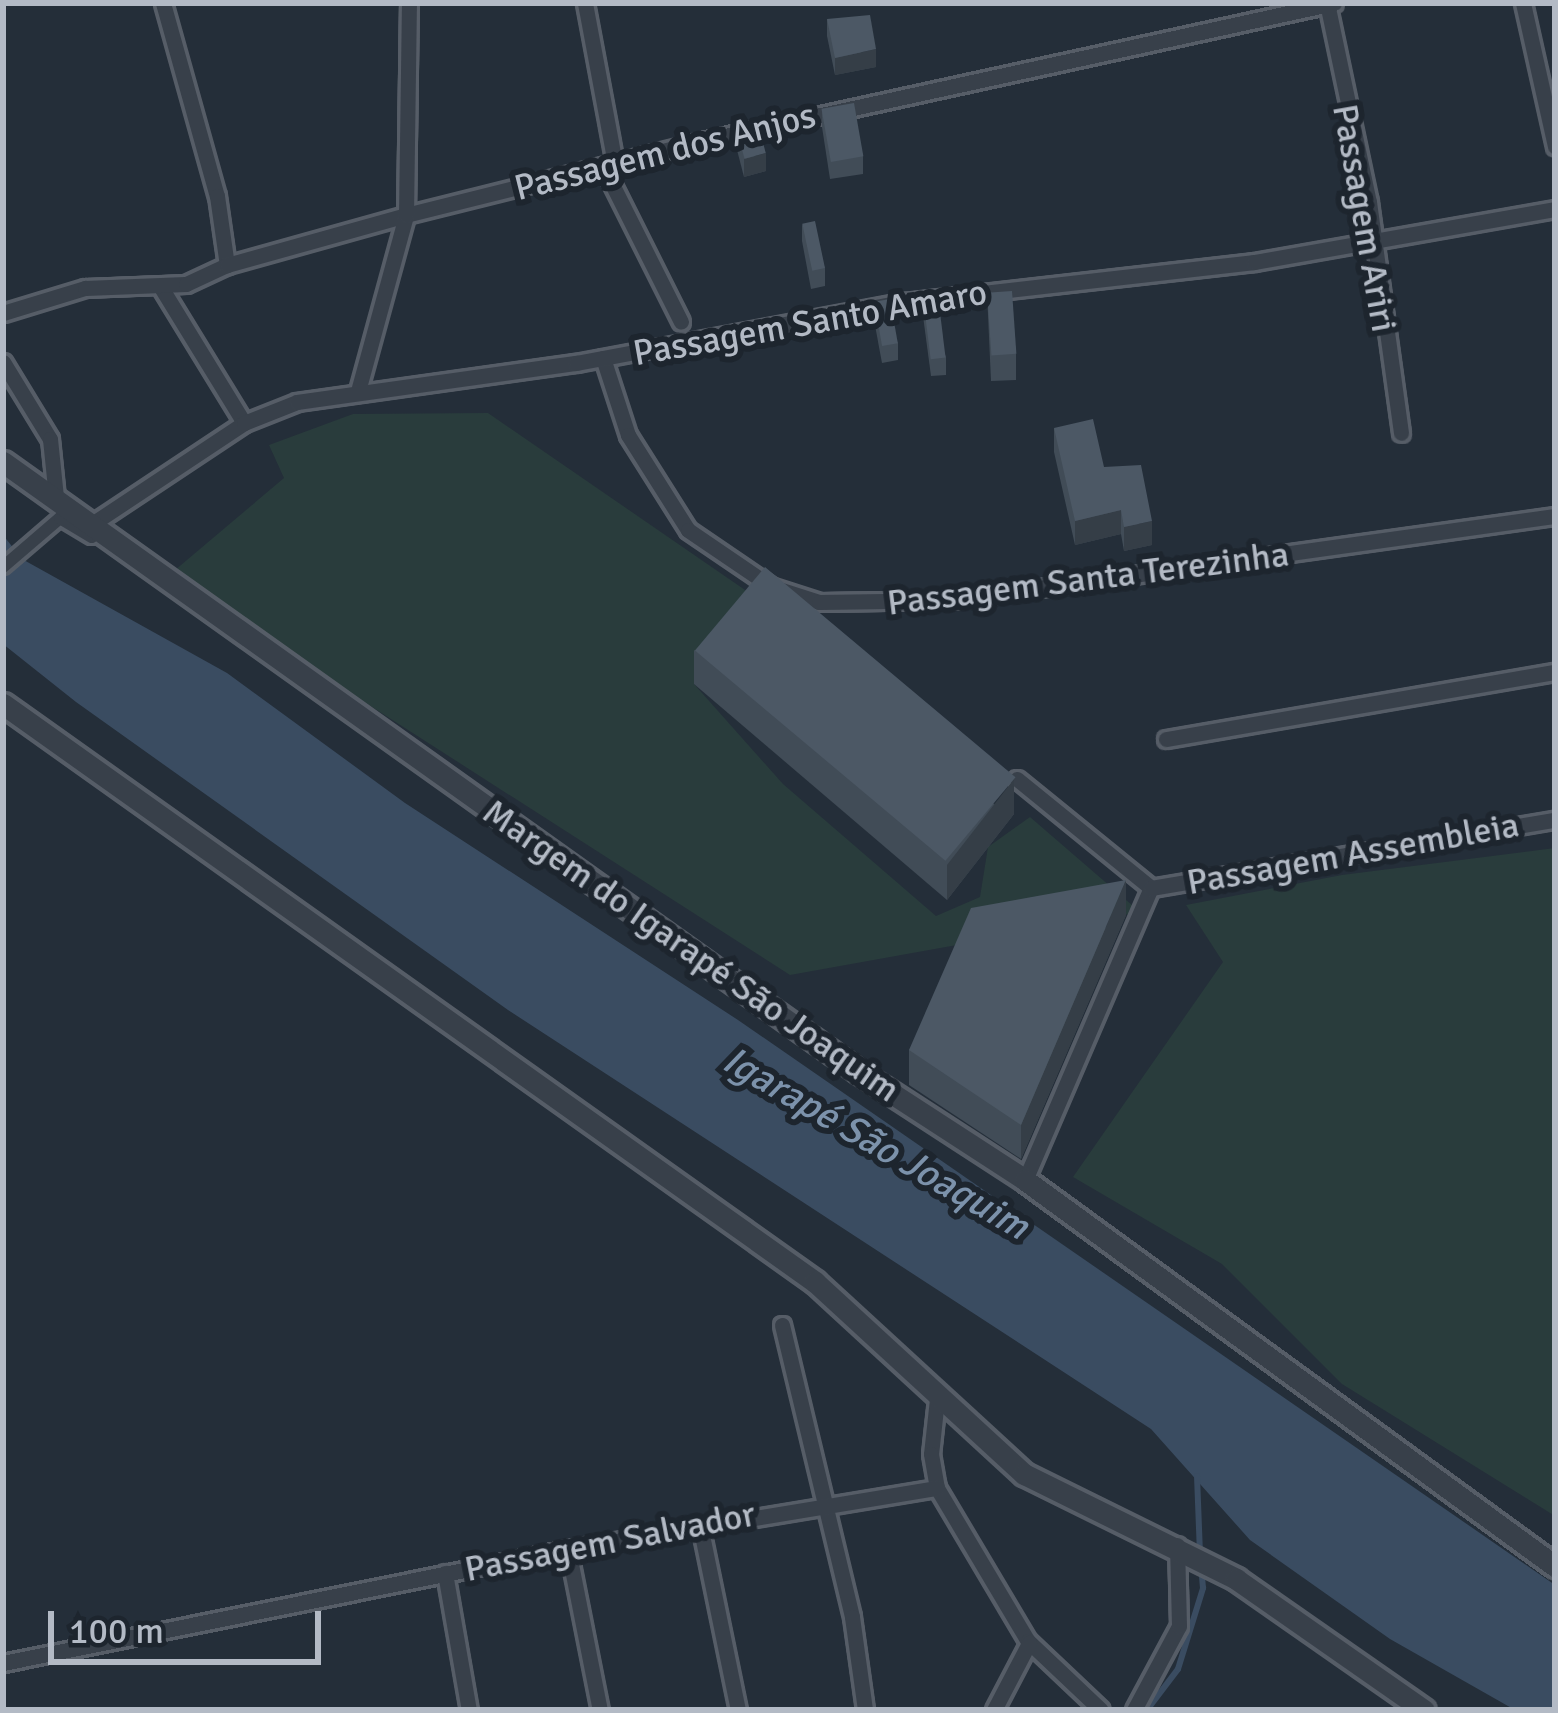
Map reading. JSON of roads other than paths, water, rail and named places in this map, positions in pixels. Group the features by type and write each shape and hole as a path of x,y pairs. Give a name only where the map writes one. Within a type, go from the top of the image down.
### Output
{"street":[{"path":"164,3 217,196 227,265"},
{"path":"358,391 406,214 410,3"},
{"path":"585,3 609,164 681,322"},
{"name":"Passagem dos Anjos","path":"3,313 111,284 162,289 227,265 406,214 609,164 1330,3"},
{"name":"Passagem Ariri","path":"1330,3 1375,241 1401,433"},
{"path":"1523,3 1555,146"},
{"name":"Passagem Santo Amaro","path":"95,522 244,423 358,391 603,358 903,302 1375,241 1555,209"},
{"path":"162,289 244,423"},
{"name":"Passagem Santa Terezinha","path":"603,358 628,435 678,519 758,578 819,602 954,600 1555,516"},
{"path":"3,362 50,439 56,496"},
{"name":"Margem do Igarapé São Joaquim","path":"3,462 95,522 859,1072 1025,1180 1555,1567"},
{"path":"3,567 59,518 113,550 124,543"},
{"path":"1166,739 1555,672"},
{"path":"3,704 766,1245 844,1306 937,1399 1024,1474 1177,1545 1424,1710"},
{"name":"Passagem Assembleia","path":"1017,779 1151,888 1555,820"},
{"name":"Passagem Assembleia","path":"1025,1180 1151,888"},
{"path":"782,1325 865,1710"},
{"path":"937,1399 931,1433 937,1488 1029,1643 1101,1710"},
{"name":"Passagem Salvador","path":"3,1663 568,1549 824,1503 937,1488"},
{"path":"700,1525 738,1710"},
{"path":"1134,1710 1179,1626 1177,1545"},
{"path":"568,1549 600,1710"},
{"path":"445,1573 469,1710"},
{"path":"994,1710 1029,1643"}],"water":[{"name":"Igarapé São Joaquim","path":"3,535 22,559 227,673 405,803 738,1020 1555,1585 1555,1710 1515,1710 1390,1639 1250,1540 1151,1429 508,1010 76,702 3,644"}],"waterway":[{"path":"1197,1476 1200,1553"},
{"path":"1147,1710 1178,1669 1203,1588 1201,1566"}]}
